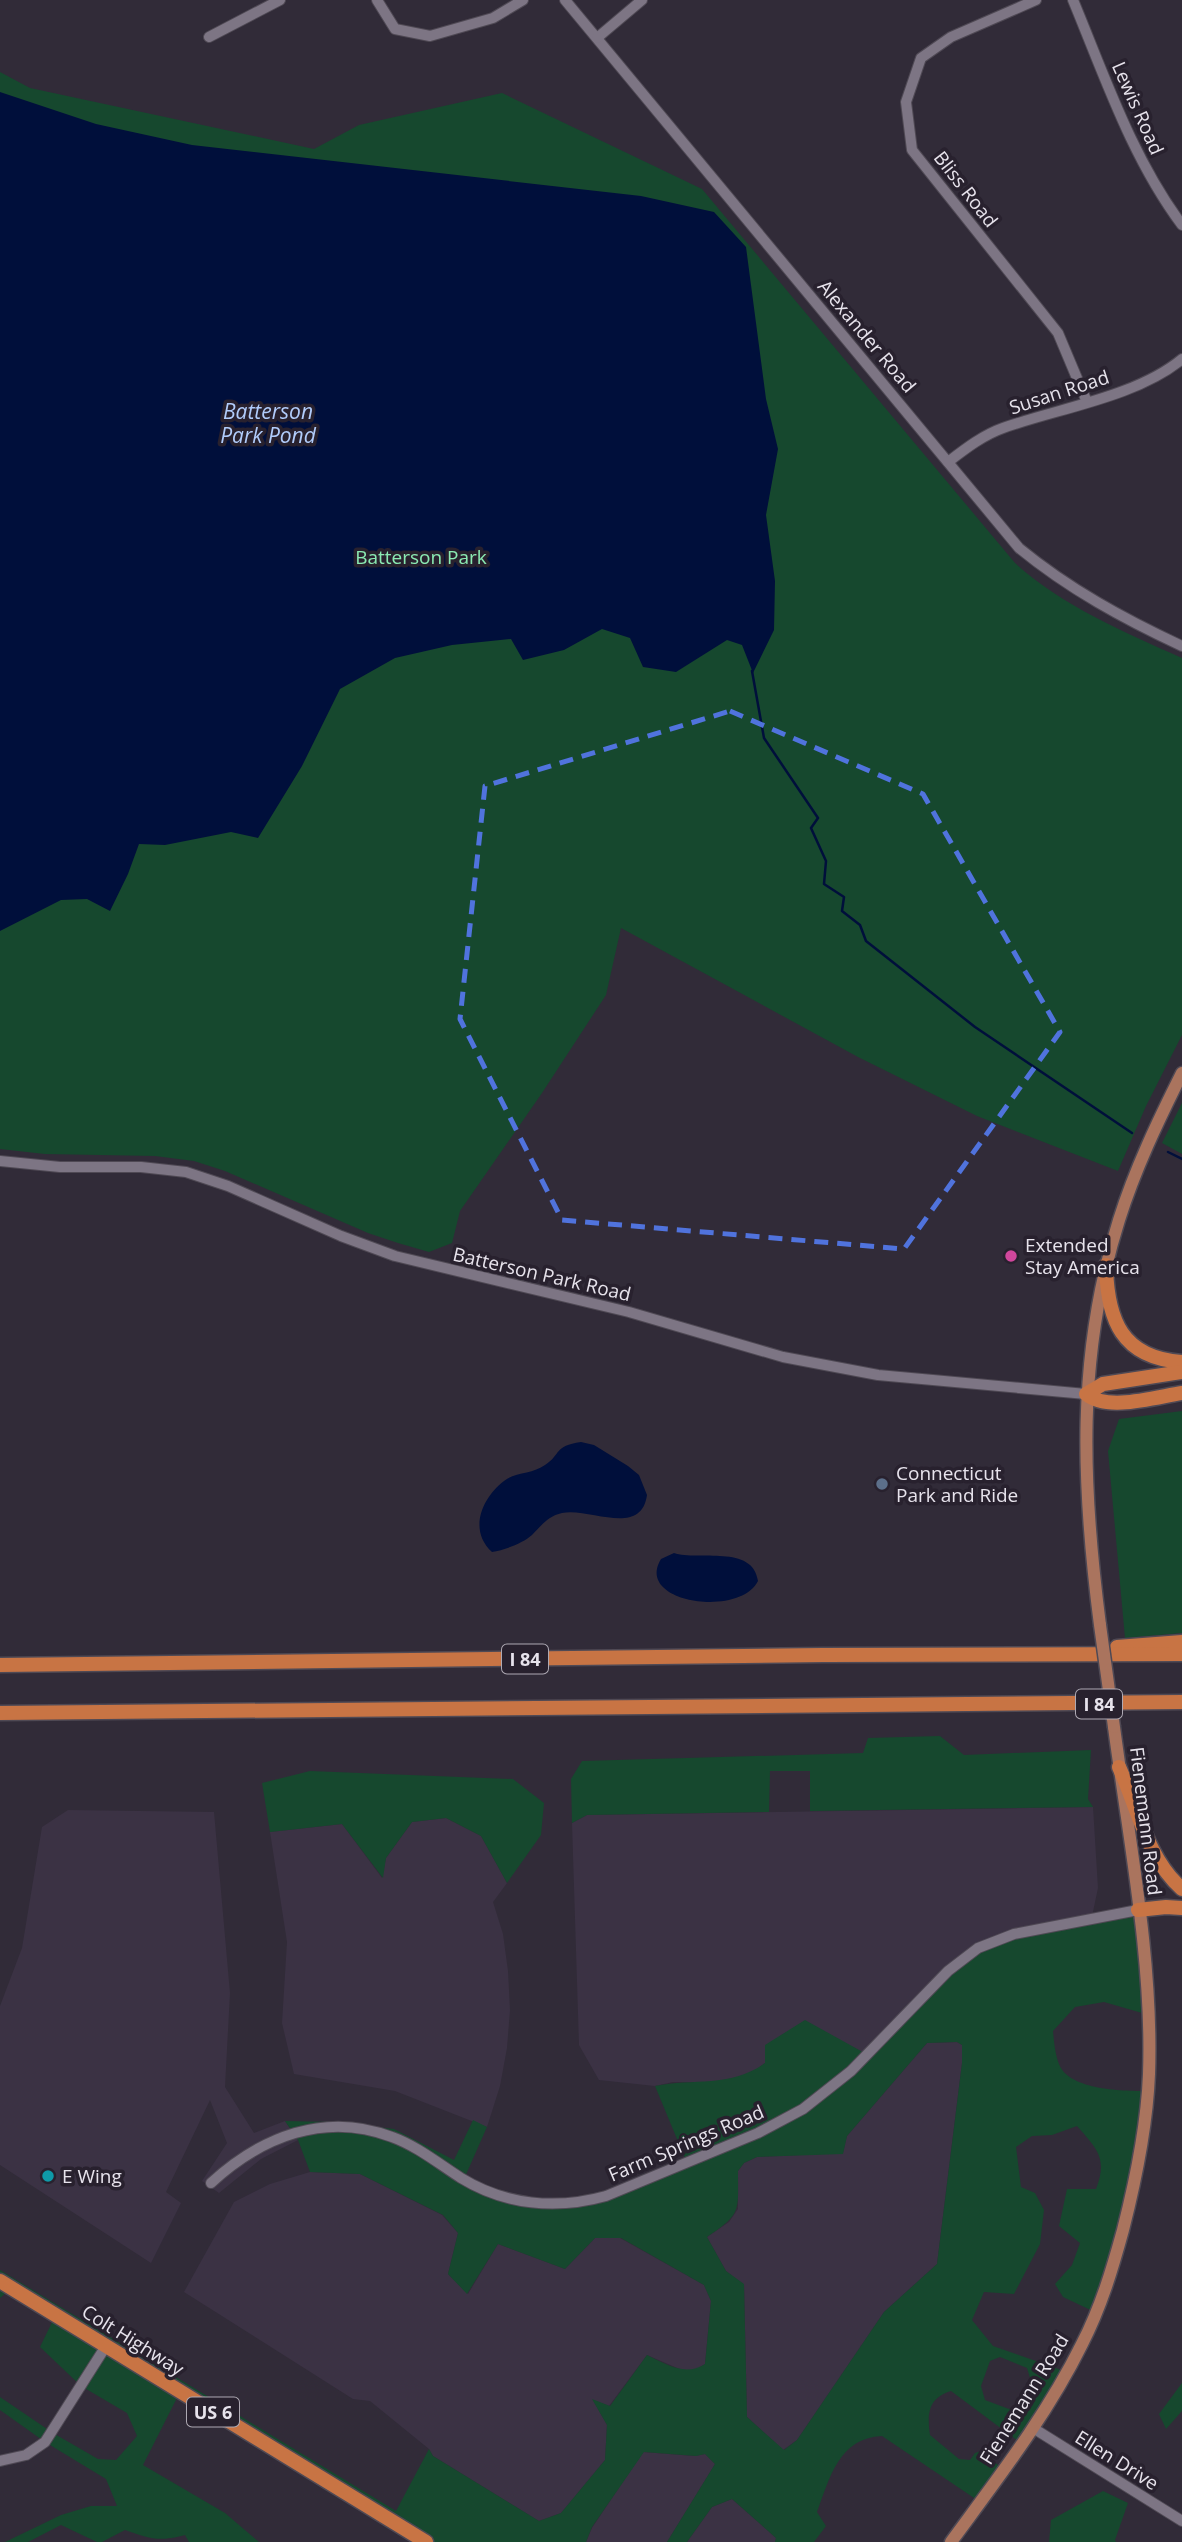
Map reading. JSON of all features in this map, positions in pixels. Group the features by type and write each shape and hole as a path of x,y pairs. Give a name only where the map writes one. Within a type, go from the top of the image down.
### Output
{"highway":[{"path":"1106,1265 1110,1302 1127,1340 1150,1357 1182,1362"},
{"path":"1182,1372 1103,1384 1086,1394 1097,1401 1112,1403 1182,1393"},
{"path":"1050,1656 1182,1642"},
{"name":"I 84","path":"0,1665 1182,1654"},
{"name":"I 84","path":"0,1713 1182,1702"},
{"path":"1119,1767 1153,1854 1167,1875 1182,1889"},
{"path":"1138,1910 1182,1908"},
{"name":"Colt Highway","path":"0,2281 425,2542"}],"main road":[{"name":"Fienemann Road","path":"951,2542 1033,2428 1097,2313 1109,2281 1137,2170 1147,2103 1147,1990 1100,1625 1086,1485 1086,1394 1091,1342 1106,1265 1130,1188 1182,1073"}],"street":[{"path":"209,37 280,0"},
{"path":"377,0 395,29 430,36 493,18 523,0"},
{"name":"Alexander Road","path":"565,0 1018,548 1054,577 1101,606 1182,646"},
{"path":"597,37 642,0"},
{"name":"Bliss Road","path":"1036,0 951,37 921,58 906,102 912,150 1058,333 1087,402"},
{"name":"Lewis Road","path":"1073,0 1139,157 1155,187 1182,225"},
{"name":"Susan Road","path":"948,461 973,443 1000,429 1163,375 1182,359"},
{"name":"Batterson Park Road","path":"0,1161 60,1167 141,1167 186,1172 228,1186 341,1236 396,1256 629,1312 774,1355 878,1375 1086,1394"},
{"name":"Farm Springs Road","path":"211,2183 233,2164 267,2142 299,2131 345,2127 392,2137 410,2145 464,2179 507,2198 554,2204 597,2198 758,2133 803,2109 851,2071 948,1970 978,1948 1014,1934 1138,1910"},
{"path":"0,2461 26,2455 45,2442 106,2346"},
{"name":"Ellen Drive","path":"1033,2428 1182,2521"}],"highlighted area":[{"path":"730,711 923,794 1060,1032 904,1249 562,1220 460,1019 485,786"}],"shaded area":[{"path":"1093,1807 1098,1888 1091,1921 870,2057 765,2063 749,2075 713,2082 673,2082 655,2086 599,2080 579,2045 572,1823 587,1815"},
{"path":"68,1810 214,1812 230,1993 225,2087 254,2133 285,2121 298,2140 261,2159 219,2193 202,2181 227,2143 210,2100 166,2192 181,2203 151,2263 0,2165 0,2006 22,1948 42,1827"},
{"path":"446,1818 481,1836 507,1883 493,1902 503,1934 508,1971 510,2010 507,2048 500,2086 487,2127 395,2091 294,2074 282,2023 287,1942 270,1832 342,1824 382,1878 386,1858 412,1822"},
{"path":"957,2042 962,2045 962,2063 937,2264 884,2312 797,2440 783,2450 747,2417 744,2285 726,2271 707,2237 729,2222 738,2209 738,2171 744,2163 757,2157 843,2153 847,2136 927,2043"},
{"path":"310,2172 360,2174 442,2215 458,2233 448,2274 468,2294 498,2244 565,2269 595,2238 620,2238 704,2285 711,2301 705,2364 696,2370 682,2370 647,2355 609,2406 593,2400 607,2425 605,2460 561,2513 539,2521 433,2456 429,2449 370,2401 353,2399 184,2292 234,2202 270,2184"},
{"path":"643,2452 695,2456 705,2454 715,2464 667,2542 586,2542 592,2528"},
{"path":"732,2499 776,2538 775,2542 687,2542 712,2507"}],"green space":[{"name":"Batterson Park","path":"0,72 30,88 314,149 359,125 502,93 702,189 1015,563 1053,593 1074,605 1116,628 1182,658 1182,1035 1146,1106 1118,1171 977,1116 858,1057 621,928 606,995 460,1211 452,1243 429,1252 368,1233 225,1171 194,1161 155,1156 45,1154 0,1149"},
{"path":"1182,1103 1182,1154 1162,1143"},
{"path":"1182,1411 1182,1633 1125,1638 1108,1451 1119,1419"},
{"path":"940,1736 964,1755 1091,1750 1088,1799 1093,1807 810,1811 810,1771 770,1771 769,1812 587,1815 572,1823 571,1779 582,1761 863,1753 868,1738"},
{"path":"310,1771 513,1779 544,1803 541,1835 507,1883 481,1836 446,1818 412,1822 386,1858 383,1878 342,1824 270,1832 262,1783"},
{"path":"1138,1910 1149,2015 1104,2002 1075,2007 1053,2031 1059,2064 1074,2080 1099,2088 1150,2091 1148,2117 1097,2313 1063,2297 1055,2284 1072,2265 1080,2243 1059,2226 1067,2189 1096,2189 1101,2169 1098,2154 1077,2126 1052,2135 1032,2136 1016,2147 1021,2187 1035,2193 1044,2210 1040,2244 1014,2294 984,2292 972,2320 993,2346 1067,2372 1022,2444 951,2391 933,2402 929,2414 930,2435 959,2459 970,2460 975,2453 981,2451 1004,2470 980,2502 882,2436 867,2438 856,2444 838,2462 817,2512 826,2526 814,2542 775,2542 776,2538 732,2499 712,2507 687,2542 667,2542 715,2464 705,2454 696,2456 644,2452 592,2527 586,2542 426,2542 180,2392 143,2465 225,2513 259,2542 189,2542 185,2535 155,2538 125,2530 97,2542 61,2525 28,2542 5,2542 61,2515 91,2506 117,2506 106,2479 45,2442 0,2410 0,2397 98,2459 116,2460 137,2436 127,2413 81,2386 40,2347 55,2316 12,2288 0,2298 0,2270 396,2511 429,2449 433,2456 539,2521 561,2513 605,2460 607,2425 592,2399 610,2406 647,2355 683,2369 698,2368 705,2364 711,2301 704,2285 621,2238 595,2238 565,2269 498,2244 467,2294 448,2274 458,2233 443,2215 360,2174 310,2172 298,2140 285,2121 336,2122 394,2129 454,2160 473,2120 487,2127 464,2179 491,2193 572,2203 687,2163 655,2086 725,2079 752,2071 765,2063 765,2045 805,2020 870,2056 955,1968 988,1945","holes":["957,2042 962,2045 962,2063 937,2264 884,2312 797,2440 784,2450 747,2417 744,2284 726,2271 707,2237 727,2223 736,2210 738,2171 744,2163 757,2157 843,2154 847,2136 927,2043","1000,2357 1027,2368 1031,2381 1018,2405 1009,2409 985,2400 981,2386 990,2361"]},
{"path":"1182,2383 1182,2411 1166,2429 1159,2414"},
{"path":"1103,2491 1128,2503 1116,2542 1049,2542 1051,2520"}],"water":[{"name":"Batterson Park Pond","path":"0,92 96,124 192,145 641,196 714,212 746,247 766,399 778,449 766,515 775,581 774,630 753,673 742,645 727,640 676,672 643,667 630,638 602,629 564,650 523,660 511,639 452,645 395,658 340,689 302,766 258,838 231,832 165,845 139,844 110,911 87,899 61,900 0,931"},
{"path":"581,1442 594,1445 639,1475 647,1495 643,1508 635,1515 625,1518 573,1512 557,1514 524,1541 492,1552 485,1543 479,1524 489,1496 508,1478 540,1468 562,1448"},
{"path":"674,1553 736,1558 746,1562 754,1570 758,1581 748,1592 731,1599 712,1602 675,1595 662,1586 657,1574 661,1559"}],"waterway":[{"path":"752,671 764,738 818,818 811,828 826,861 824,884 844,897 842,911 860,925 866,941 975,1027 1132,1133"},
{"path":"1168,1152 1182,1159"}],"place":[{"name":"Extended Stay America","path":"1011,1256"},
{"name":"Connecticut Park and Ride","path":"882,1484"},
{"name":"E Wing","path":"48,2176"}]}
